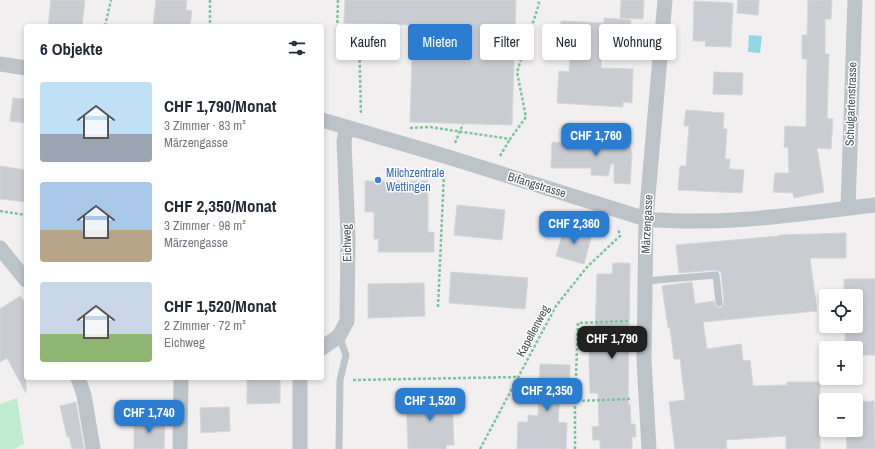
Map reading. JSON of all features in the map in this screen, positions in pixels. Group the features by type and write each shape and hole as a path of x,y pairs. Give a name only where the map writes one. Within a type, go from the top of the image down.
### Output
{"street":[{"name":"Märzengasse","path":"649,449 646,397 645,321 646,219 665,0"},
{"name":"Schulgartenstrasse","path":"848,208 855,0"},
{"path":"0,64 24,68"},
{"name":"Bifangstrasse","path":"324,121 448,157 646,219 674,222 717,222 770,218 875,204"},
{"name":"Eichweg","path":"339,336 347,321 348,237 344,141 347,128"},
{"path":"0,248 24,278"},
{"path":"324,347 339,336"},
{"path":"79,380 84,395 93,449"},
{"path":"180,449 182,380"},
{"path":"300,380 300,449"}],"lane":[{"path":"645,281 716,275 719,304"},
{"path":"339,336 346,355 340,380 339,449"}],"path":[{"path":"105,24 111,0"},
{"path":"210,0 210,24"},
{"path":"338,0 338,24"},
{"path":"497,162 510,139 526,117 517,72 539,4 538,0"},
{"path":"360,60 361,120"},
{"path":"456,142 463,124"},
{"path":"407,128 430,127 510,139"},
{"path":"438,307 444,169 448,157"},
{"path":"0,211 24,215"},
{"name":"Kapellenweg","path":"481,448 556,306 587,267 620,236"},
{"path":"575,449 578,323 645,321"},
{"path":"340,380 518,377"},
{"path":"575,401 646,397"}],"green space":[{"path":"17,398 24,444 14,449 0,449 0,404"}],"water":[{"path":"749,35 762,36 760,53 748,52"}],"building":[{"path":"51,0 85,0 82,24 48,24"},
{"path":"156,0 187,0 186,10 192,11 190,24 153,24"},
{"path":"345,0 516,0 515,24 480,24 480,60 514,60 512,125 410,122 412,60 472,60 472,24 408,25 344,23"},
{"path":"621,0 644,0 643,19 620,18"},
{"path":"738,0 759,0 758,15 737,13"},
{"path":"808,0 832,0 831,19 825,19 825,54 829,54 827,118 833,119 831,149 817,148 824,192 794,198 793,193 773,192 775,173 789,173 788,147 784,147 785,126 806,127 807,59 802,59 802,35 807,35"},
{"path":"694,1 733,3 731,47 705,46 706,41 693,41"},
{"path":"604,18 631,20 631,24 599,24 599,60 601,60 601,68 633,69 632,103 623,102 623,107 557,103 559,71 569,72 570,60 591,60 591,24 561,24 561,21 604,23"},
{"path":"714,72 743,73 742,95 713,94"},
{"path":"13,98 24,99 24,123 10,121"},
{"path":"686,110 724,113 723,129 727,129 725,159 730,159 729,169 744,170 742,193 678,190 680,166 686,166 689,126 684,126"},
{"path":"599,132 618,134 621,138 625,138 630,146 632,153 630,184 614,183 614,164 611,164 608,176 591,175 591,168 551,168 552,142 597,144"},
{"path":"0,166 24,170 24,202 0,199"},
{"path":"365,181 428,181 428,232 434,232 434,252 378,252 379,239 374,239 374,212 365,212"},
{"path":"457,205 505,210 502,240 454,235"},
{"path":"565,226 592,234 584,264 556,256"},
{"path":"846,233 846,258 810,258 817,311 703,322 707,349 741,344 743,361 750,360 753,386 787,385 787,382 819,382 820,449 786,449 786,436 726,440 727,449 675,449 669,402 685,400 680,359 674,359 662,286 692,282 695,304 714,301 715,306 719,308 722,307 724,302 721,272 716,270 679,273 676,245 779,235"},
{"path":"613,263 630,263 628,404 630,404 631,424 635,424 636,437 632,437 632,449 600,449 600,440 593,440 592,427 599,426 598,393 590,393 590,335 595,336 597,274 612,274"},
{"path":"451,272 528,278 525,309 449,303"},
{"path":"844,279 875,279 875,355 863,355 863,341 845,341 845,333 863,333 863,289 844,289"},
{"path":"424,283 425,316 368,318 368,284"},
{"path":"20,296 24,301 24,380 26,380 26,393 7,358 0,362 0,309"},
{"path":"540,364 570,365 569,392 560,392 558,422 567,423 566,449 517,449 518,422 528,422 528,415 538,416"},
{"path":"247,380 280,380 280,403 247,404"},
{"path":"452,395 454,445 446,445 446,449 408,449 406,397"},
{"path":"874,401 875,449 847,449 846,437 863,437 863,402"},
{"path":"76,402 84,449 72,449 69,436 67,437 60,406"},
{"path":"229,407 230,431 201,433 200,408"},
{"path":"134,419 165,419 164,449 134,449"}],"place":[{"name":"Milchzentrale Wettingen","path":"378,180"}]}
